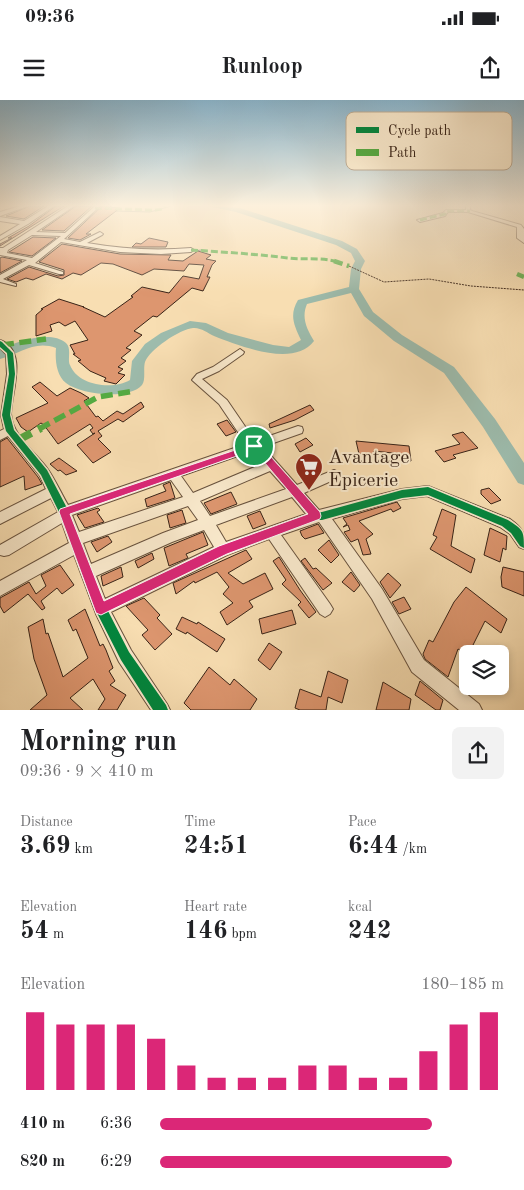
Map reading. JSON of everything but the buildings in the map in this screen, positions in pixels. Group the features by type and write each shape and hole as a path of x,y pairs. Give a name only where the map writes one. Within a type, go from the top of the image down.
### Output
{"street":[{"path":"27,234 2,251 4,254 34,262 61,273"},
{"path":"61,234 67,235"},
{"path":"82,243 99,234"},
{"path":"0,279 34,262 67,235"},
{"path":"60,240 120,250 161,252 191,250"},
{"path":"0,279 14,284"},
{"path":"6,348 12,374 5,434 44,473 65,514 101,609 125,656 161,710"},
{"path":"240,352 224,364 200,376 197,380 223,402 256,446 295,492 319,516 377,594 418,666 473,710"},
{"path":"4,550 65,514 298,430"},
{"path":"0,588 76,543 192,499 272,465"},
{"path":"174,475 192,499 223,550"},
{"path":"87,573 168,536 295,492 334,475"},
{"path":"0,518 53,491"},
{"path":"101,609 223,550 319,516 402,494 428,491 505,523 515,530 524,542"},
{"path":"272,532 325,609"}],"path":[{"path":"349,266 384,282 429,279 471,286 524,290"}],"waterway":[{"path":"313,234 339,243 354,251 360,261 356,269 354,289"},
{"path":"191,251 202,250"},
{"path":"0,355 30,343 54,343 62,346 62,364 71,380 88,387 125,389 137,382 137,370 143,353 157,341 185,326 198,324 252,344 281,351 290,351 308,341 300,326 298,317 302,302 354,289"},
{"path":"354,289 368,314 398,338 449,370 489,423 524,478"}],"marked path":[{"path":"191,250 273,255 289,258 328,259 349,266"},
{"path":"517,274 524,277"},
{"path":"2,345 46,339"},
{"path":"18,440 98,397 135,391"}],"cycle path":[{"path":"0,343 10,353 12,374 6,415 10,431 44,473 64,511 101,609 125,656 161,710"},
{"path":"101,609 223,550 316,516 402,494 428,491 505,523 515,530 524,543"}],"place":[{"name":"Avantage Epicerie","path":"309,491"}],"route":[{"path":"259,445 269,461 316,516 223,550 101,609 64,512 254,446 259,445"}]}
